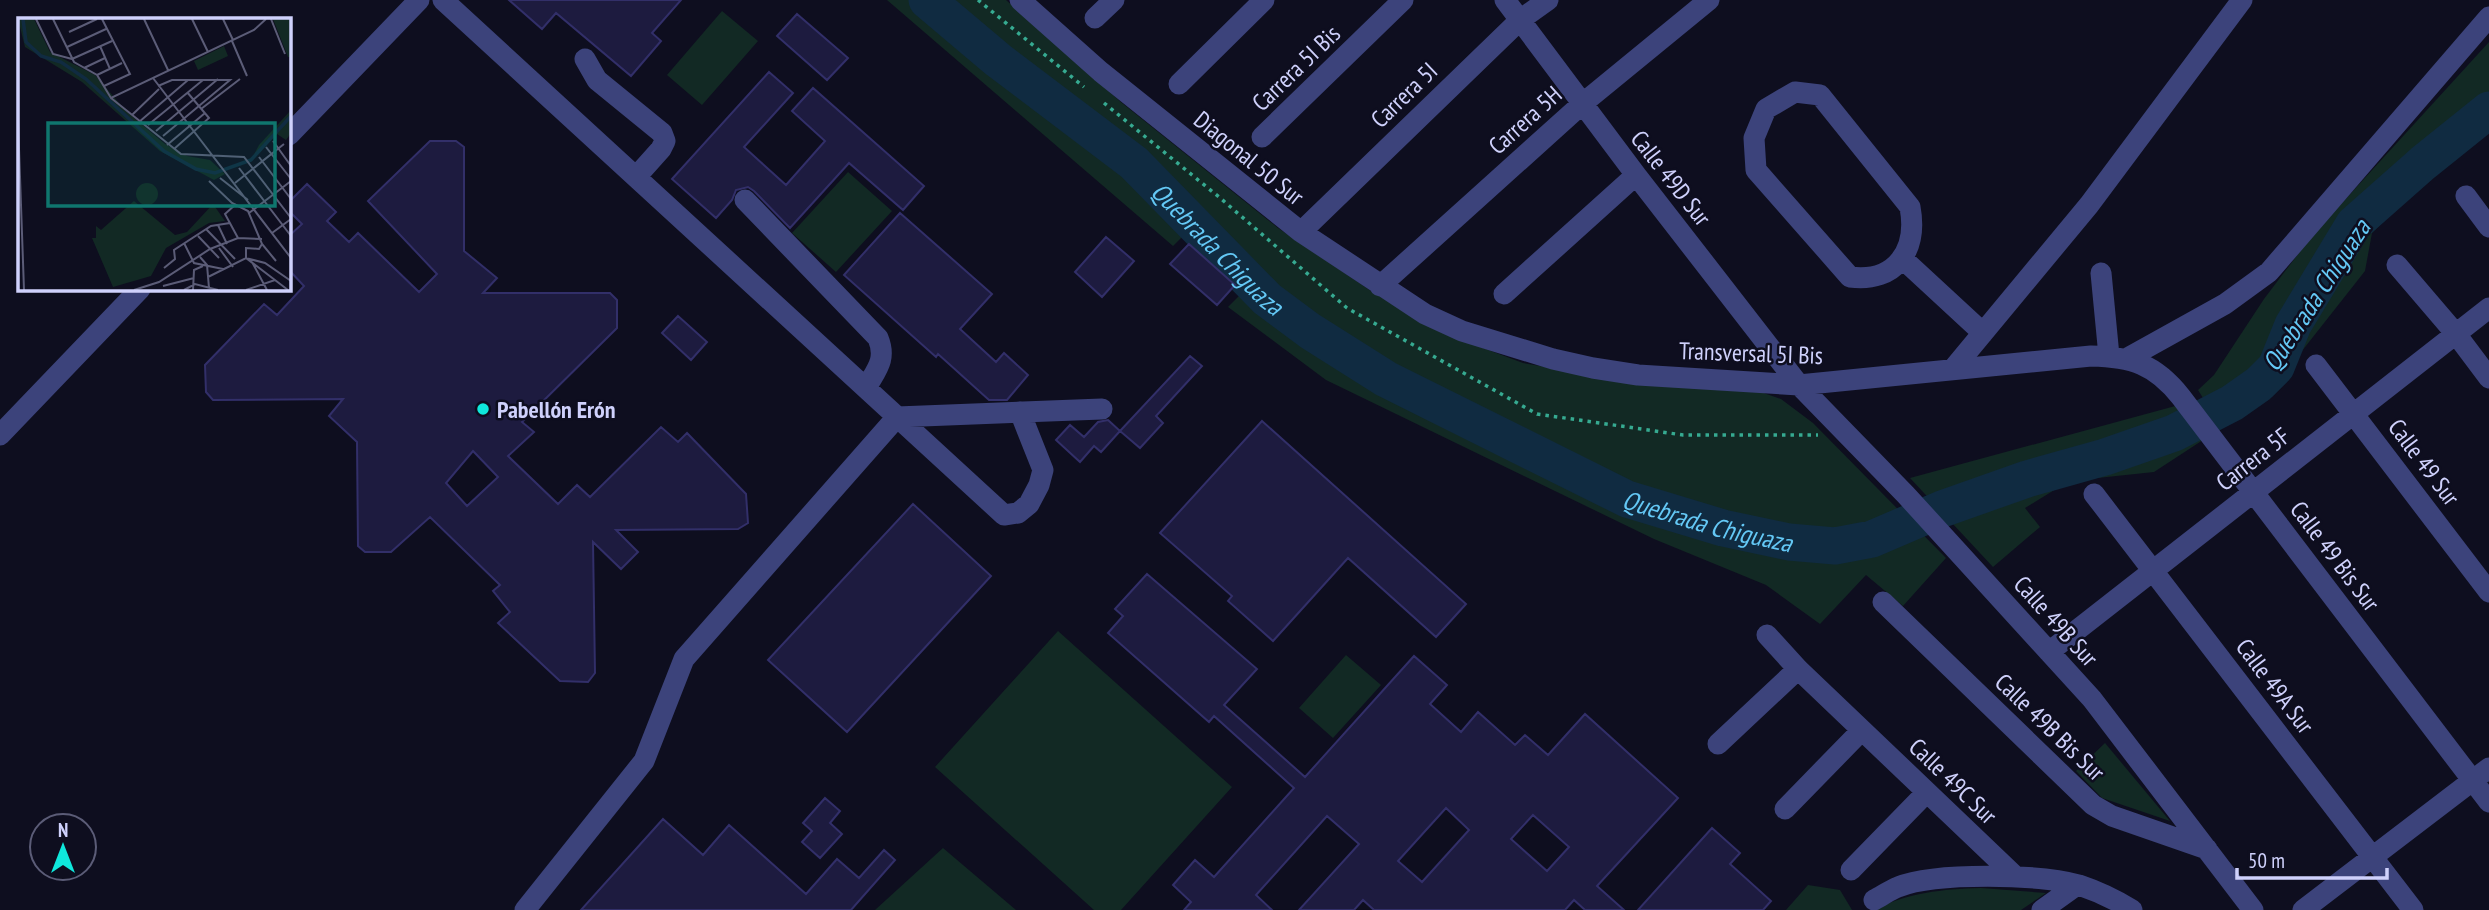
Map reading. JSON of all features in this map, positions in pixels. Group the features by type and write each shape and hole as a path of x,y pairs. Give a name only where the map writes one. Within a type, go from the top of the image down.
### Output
{"street":[{"path":"290,134 419,0"},
{"path":"443,0 1003,515 1018,513 1029,504 1040,485 1044,470 1020,412"},
{"name":"Diagonal 50 Sur","path":"1020,0 1101,72 1301,232 1425,314 1462,331"},
{"path":"1095,18 1114,0"},
{"path":"1179,84 1264,0"},
{"name":"Carrera 5I Bis","path":"1262,137 1403,0"},
{"name":"Calle 49D Sur","path":"1505,0 1799,385"},
{"name":"Carrera 5I","path":"1301,232 1520,20 1548,0"},
{"name":"Carrera 5H","path":"1380,286 1582,104 1709,0"},
{"path":"1953,369 2089,205 2242,0"},
{"path":"2101,273 2118,358 2225,304 2269,272 2489,17"},
{"path":"585,59 597,80 662,133 665,141 661,149 636,177"},
{"path":"1795,92 1820,95 1910,207 1914,227 1903,260 1881,275 1865,279 1850,277 1756,170 1754,138 1766,109 1795,92"},
{"path":"1504,294 1636,175"},
{"path":"2466,196 2489,226"},
{"path":"745,200 878,338 883,350 881,361 866,388"},
{"path":"1903,260 1983,333"},
{"path":"2397,265 2456,334 2489,378"},
{"path":"0,435 140,290"},
{"name":"Carrera 5F","path":"2049,652 2489,308"},
{"name":"Transversal 5I Bis","path":"1462,331 1592,368 1637,375 1799,385 2091,356 2118,358"},
{"name":"Calle 49 Bis Sur","path":"2118,358 2140,362 2156,371 2181,397 2253,492 2481,774 2489,802"},
{"name":"Calle 49 Sur","path":"2316,365 2489,592"},
{"name":"Calle 49B Sur","path":"1799,385 1906,495 2049,652 2124,739 2253,910"},
{"path":"525,910 644,761 684,659 897,417 1102,409"},
{"name":"Calle 49A Sur","path":"2094,494 2413,910"},
{"name":"Calle 49B Bis Sur","path":"1883,602 2093,805 2112,816 2207,849"},
{"name":"Calle 49C Sur","path":"1767,635 1798,669 2016,877"},
{"path":"1718,744 1798,669"},
{"path":"1785,809 1862,730"},
{"path":"2303,910 2481,774"},
{"path":"1851,870 1927,792"},
{"path":"1874,900 1899,887 1929,880 1966,876 2016,877 2077,885 2132,910"},
{"path":"2042,910 2077,885"}],"green space":[{"path":"887,0 1006,0 1122,103 1278,228 1371,291 1443,333 1523,363 1605,377 1758,391 1781,399 1813,423 1946,558 1903,606 1866,575 1820,624 1766,585 1654,539 1326,380 1228,307 1245,290 1188,231 1173,246"},
{"path":"722,11 758,41 702,105 667,75"},
{"path":"2489,42 2489,127 2417,189 2372,233 2365,271 2298,356 2220,425 2198,390 2214,375 2264,299 2311,237"},
{"path":"848,172 892,211 836,272 792,233"},
{"path":"2179,405 2203,440 2154,472 2069,481 2025,508 2040,527 1993,567 1910,478"},
{"path":"1058,631 1232,787 1121,910 1094,910 935,767"},
{"path":"1346,655 1381,685 1333,738 1299,708"},
{"path":"2105,743 2170,821 2102,798 2076,771"},
{"path":"943,848 1016,910 875,910"},
{"path":"1808,885 1840,890 1852,910 1786,910"},
{"path":"1981,888 2046,893 2021,910 1873,910 1926,893"}],"building":[{"path":"509,0 681,0 652,33 661,41 631,76 556,13 542,29"},
{"path":"797,14 848,58 827,80 777,36"},
{"path":"769,72 793,93 744,147 786,185 825,141 792,111 813,88 924,186 903,210 849,163 790,228 748,187 736,190 732,200 716,218 672,179"},
{"name":"Pabellón Erón","path":"430,141 456,141 464,147 464,251 497,278 483,293 610,293 617,300 617,328 522,422 534,432 508,456 558,504 577,485 590,497 661,427 678,442 687,433 746,494 748,523 738,529 616,530 638,552 621,569 593,542 595,673 588,682 560,681 498,623 510,612 493,591 500,585 430,517 391,552 365,552 358,546 357,442 329,416 343,399 213,400 206,392 205,365 264,304 277,315 304,286 290,271 290,235 302,224 290,212 290,201 307,184 336,212 327,221 349,242 358,233 419,292 437,274 368,201","holes":["473,451 498,477 467,506 446,483"]},
{"path":"900,213 992,294 960,329 996,362 1004,353 1028,375 1007,400 989,400 844,275"},
{"path":"1106,237 1134,261 1102,297 1075,272"},
{"path":"1189,244 1235,285 1217,305 1170,264"},
{"path":"678,316 707,342 691,360 662,333"},
{"path":"1190,356 1202,366 1156,416 1163,423 1140,448 1120,431"},
{"path":"1108,420 1120,431 1101,452 1094,446 1080,462 1056,440 1070,425 1084,437 1098,422"},
{"path":"1262,421 1466,604 1436,637 1348,558 1273,641 1228,601 1232,596 1160,533"},
{"path":"913,504 991,576 847,732 768,660"},
{"path":"1147,574 1257,669 1224,705 1305,777 1414,656 1447,685 1430,704 1461,732 1478,712 1515,745 1525,735 1548,755 1585,714 1678,798 1597,886 1624,910 1585,910 1574,900 1565,910 1374,910 1363,900 1354,910 1299,910 1359,844 1327,816 1256,895 1272,910 1184,910 1191,902 1173,885 1195,860 1214,877 1294,788 1214,716 1209,722 1108,633 1123,616 1115,609","holes":["1446,808 1469,830 1422,882 1398,861","1533,815 1569,847 1547,871 1511,839"]},
{"path":"825,798 840,811 830,823 842,834 820,858 802,842 812,831 803,823"},
{"path":"663,819 703,855 729,825 806,894 837,859 859,878 884,850 895,860 851,910 581,910"},
{"path":"1712,828 1740,853 1730,864 1771,901 1763,910 1638,910"}],"waterway":[{"name":"Quebrada Chiguaza","path":"927,0 998,60 1134,163 1267,299 1310,331 1386,379 1627,499 1723,528 1789,542 1835,546 1872,539 1942,509 2027,479 2105,457 2174,433 2232,403 2259,384 2276,367 2293,325 2354,224 2489,110"}],"place":[{"name":"Pabellón Erón","path":"483,409"}]}
